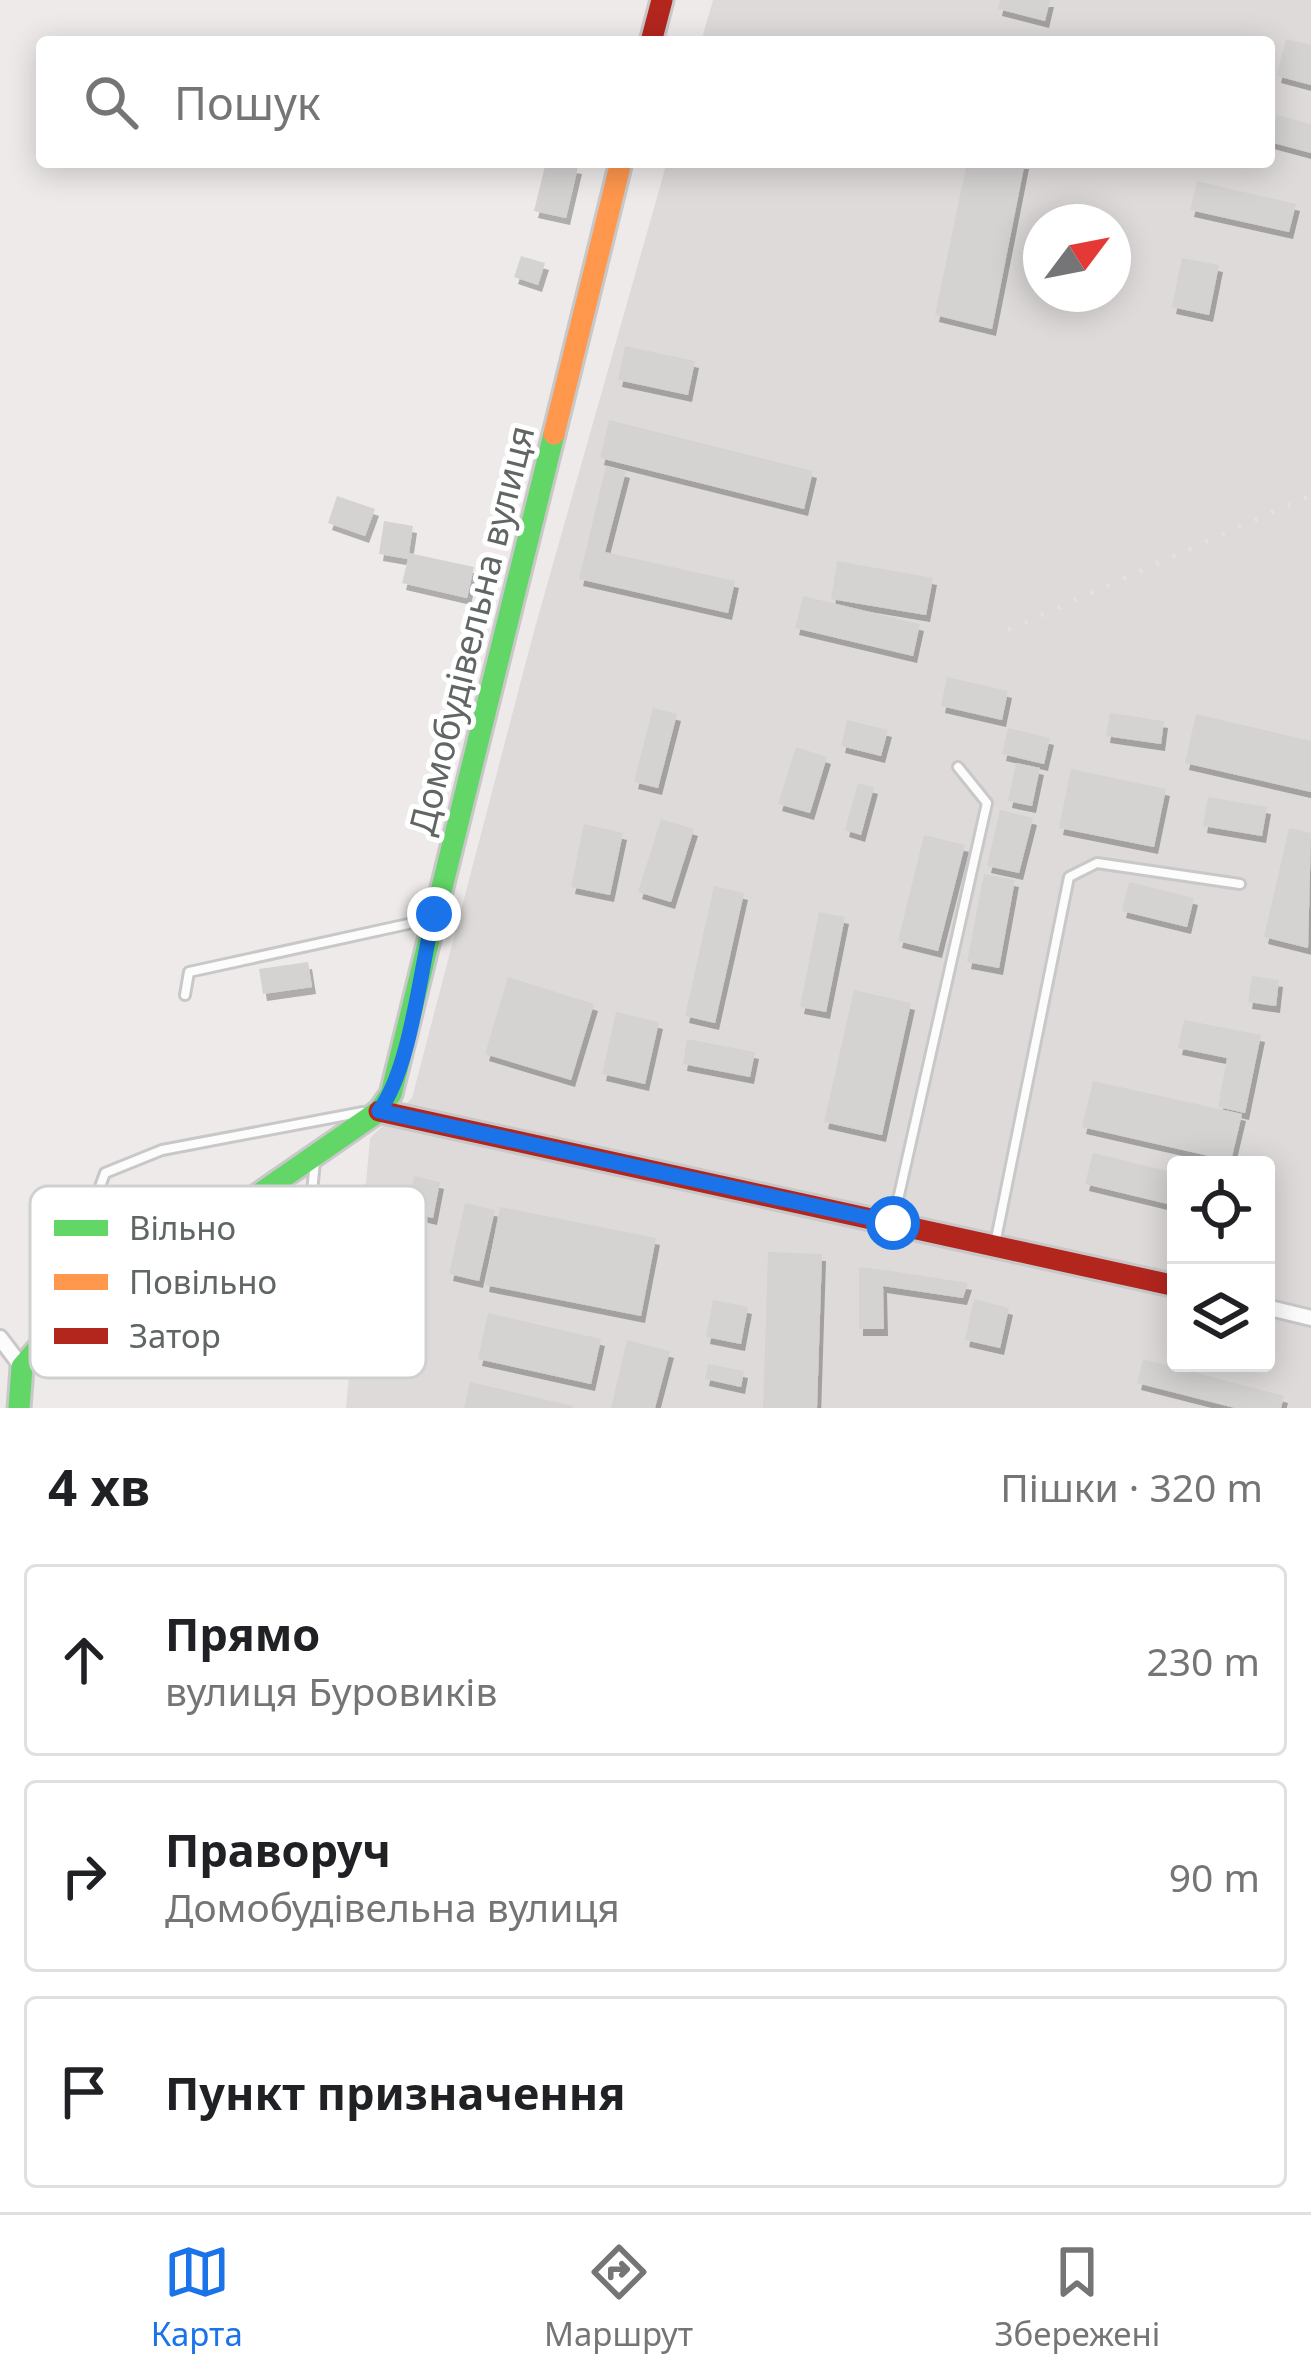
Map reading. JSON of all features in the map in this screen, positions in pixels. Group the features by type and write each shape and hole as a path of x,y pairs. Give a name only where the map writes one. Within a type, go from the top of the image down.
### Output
{"street":[{"path":"653,36 662,0"},
{"name":"Домобудівельна вулиця","path":"379,1111 395,1081 620,168"},
{"path":"269,1186 379,1111 1167,1284"},
{"path":"1275,1309 1311,1318"},
{"path":"0,1338 22,1367"},
{"path":"19,1408 22,1367 30,1358"}],"lane":[{"path":"893,1223 987,803 958,766"},
{"path":"995,1245 1069,878 1097,863 1240,884"},
{"path":"185,995 189,972 408,924 434,914"},
{"path":"100,1186 105,1173 162,1150 324,1117 379,1111"},
{"path":"313,1186 316,1153"}],"shaded area":[{"path":"713,0 1311,0 1311,1408 346,1408 349,1378 426,1378 426,1186 366,1186 370,1138 412,1098 534,631 665,168 1275,168 1275,36 703,36"}],"building":[{"path":"1000,0 1050,0 1045,21 998,9"},
{"path":"1286,39 1311,45 1311,85 1277,76"},
{"path":"1277,115 1311,124 1311,153 1275,143"},
{"path":"545,168 578,168 566,218 534,211"},
{"path":"966,168 1024,168 992,329 935,315"},
{"path":"1197,181 1296,204 1289,232 1190,210"},
{"path":"521,256 545,263 538,285 514,277"},
{"path":"1182,258 1219,265 1209,315 1172,307"},
{"path":"625,346 695,361 688,395 618,380"},
{"path":"609,420 813,471 804,509 600,458"},
{"path":"606,466 626,471 605,552 735,581 728,613 579,579"},
{"path":"337,496 375,509 365,536 328,523"},
{"path":"384,521 413,526 409,553 474,567 467,598 402,583 408,559 379,554"},
{"path":"837,561 933,578 926,615 831,599"},
{"path":"803,596 920,624 913,656 795,628"},
{"path":"947,677 1008,691 1002,720 941,706"},
{"path":"653,708 677,714 658,788 634,782"},
{"path":"1110,713 1164,721 1161,744 1106,736"},
{"path":"1196,714 1311,741 1311,792 1185,763"},
{"path":"847,720 888,730 881,756 841,746"},
{"path":"1008,728 1050,738 1044,764 1002,754"},
{"path":"796,747 827,757 810,813 778,804"},
{"path":"1016,763 1040,768 1032,806 1008,801"},
{"path":"1071,769 1166,789 1154,847 1059,828"},
{"path":"858,783 874,787 861,835 845,830"},
{"path":"1208,797 1267,807 1262,836 1203,826"},
{"path":"1000,810 1033,818 1019,873 987,866"},
{"path":"661,819 694,829 671,902 638,892"},
{"path":"584,824 623,833 610,895 571,887"},
{"path":"1289,828 1311,833 1308,948 1264,937"},
{"path":"924,835 965,845 938,951 898,941"},
{"path":"984,874 1015,880 999,968 967,962"},
{"path":"1129,882 1194,898 1187,927 1122,911"},
{"path":"714,886 744,893 715,1023 685,1016"},
{"path":"819,912 845,917 826,1012 800,1007"},
{"path":"308,962 312,987 263,994 259,969"},
{"path":"1252,976 1279,980 1276,1006 1248,1002"},
{"path":"508,977 594,1004 571,1080 485,1054"},
{"path":"854,990 911,1003 882,1135 824,1122"},
{"path":"616,1012 659,1022 645,1084 602,1074"},
{"path":"1184,1020 1261,1035 1245,1113 1218,1107 1227,1058 1178,1048"},
{"path":"687,1039 755,1052 750,1077 683,1064"},
{"path":"1093,1081 1242,1114 1232,1156 1209,1156 1082,1127"},
{"path":"1093,1153 1167,1171 1167,1204 1085,1184"},
{"path":"414,1176 440,1182 433,1218 426,1216 426,1186 412,1186"},
{"path":"465,1203 495,1210 479,1281 449,1274"},
{"path":"500,1207 656,1238 641,1316 485,1285"},
{"path":"768,1252 822,1254 817,1408 763,1408"},
{"path":"859,1267 968,1283 963,1298 883,1286 884,1329 859,1329"},
{"path":"974,1299 1009,1308 1000,1348 965,1340"},
{"path":"713,1300 748,1307 741,1344 706,1337"},
{"path":"488,1313 601,1339 591,1384 478,1359"},
{"path":"627,1340 670,1351 655,1408 611,1408"},
{"path":"1143,1359 1167,1365 1167,1372 1193,1372 1284,1396 1281,1408 1235,1408 1137,1383"},
{"path":"708,1364 744,1371 741,1387 705,1379"},
{"path":"470,1382 573,1406 573,1408 464,1408"}],"railway":[{"path":"1008,630 1311,495"}],"traffic: fast":[{"path":"271,1186 379,1111 391,1094 554,434"},
{"path":"19,1408 22,1367 30,1358"}],"traffic: slow":[{"path":"554,434 620,168"}],"traffic: jam":[{"path":"653,36 662,0"},
{"path":"379,1111 1167,1284"}],"route":[{"path":"434,914 399,1068 391,1094 379,1111 893,1223"}]}
